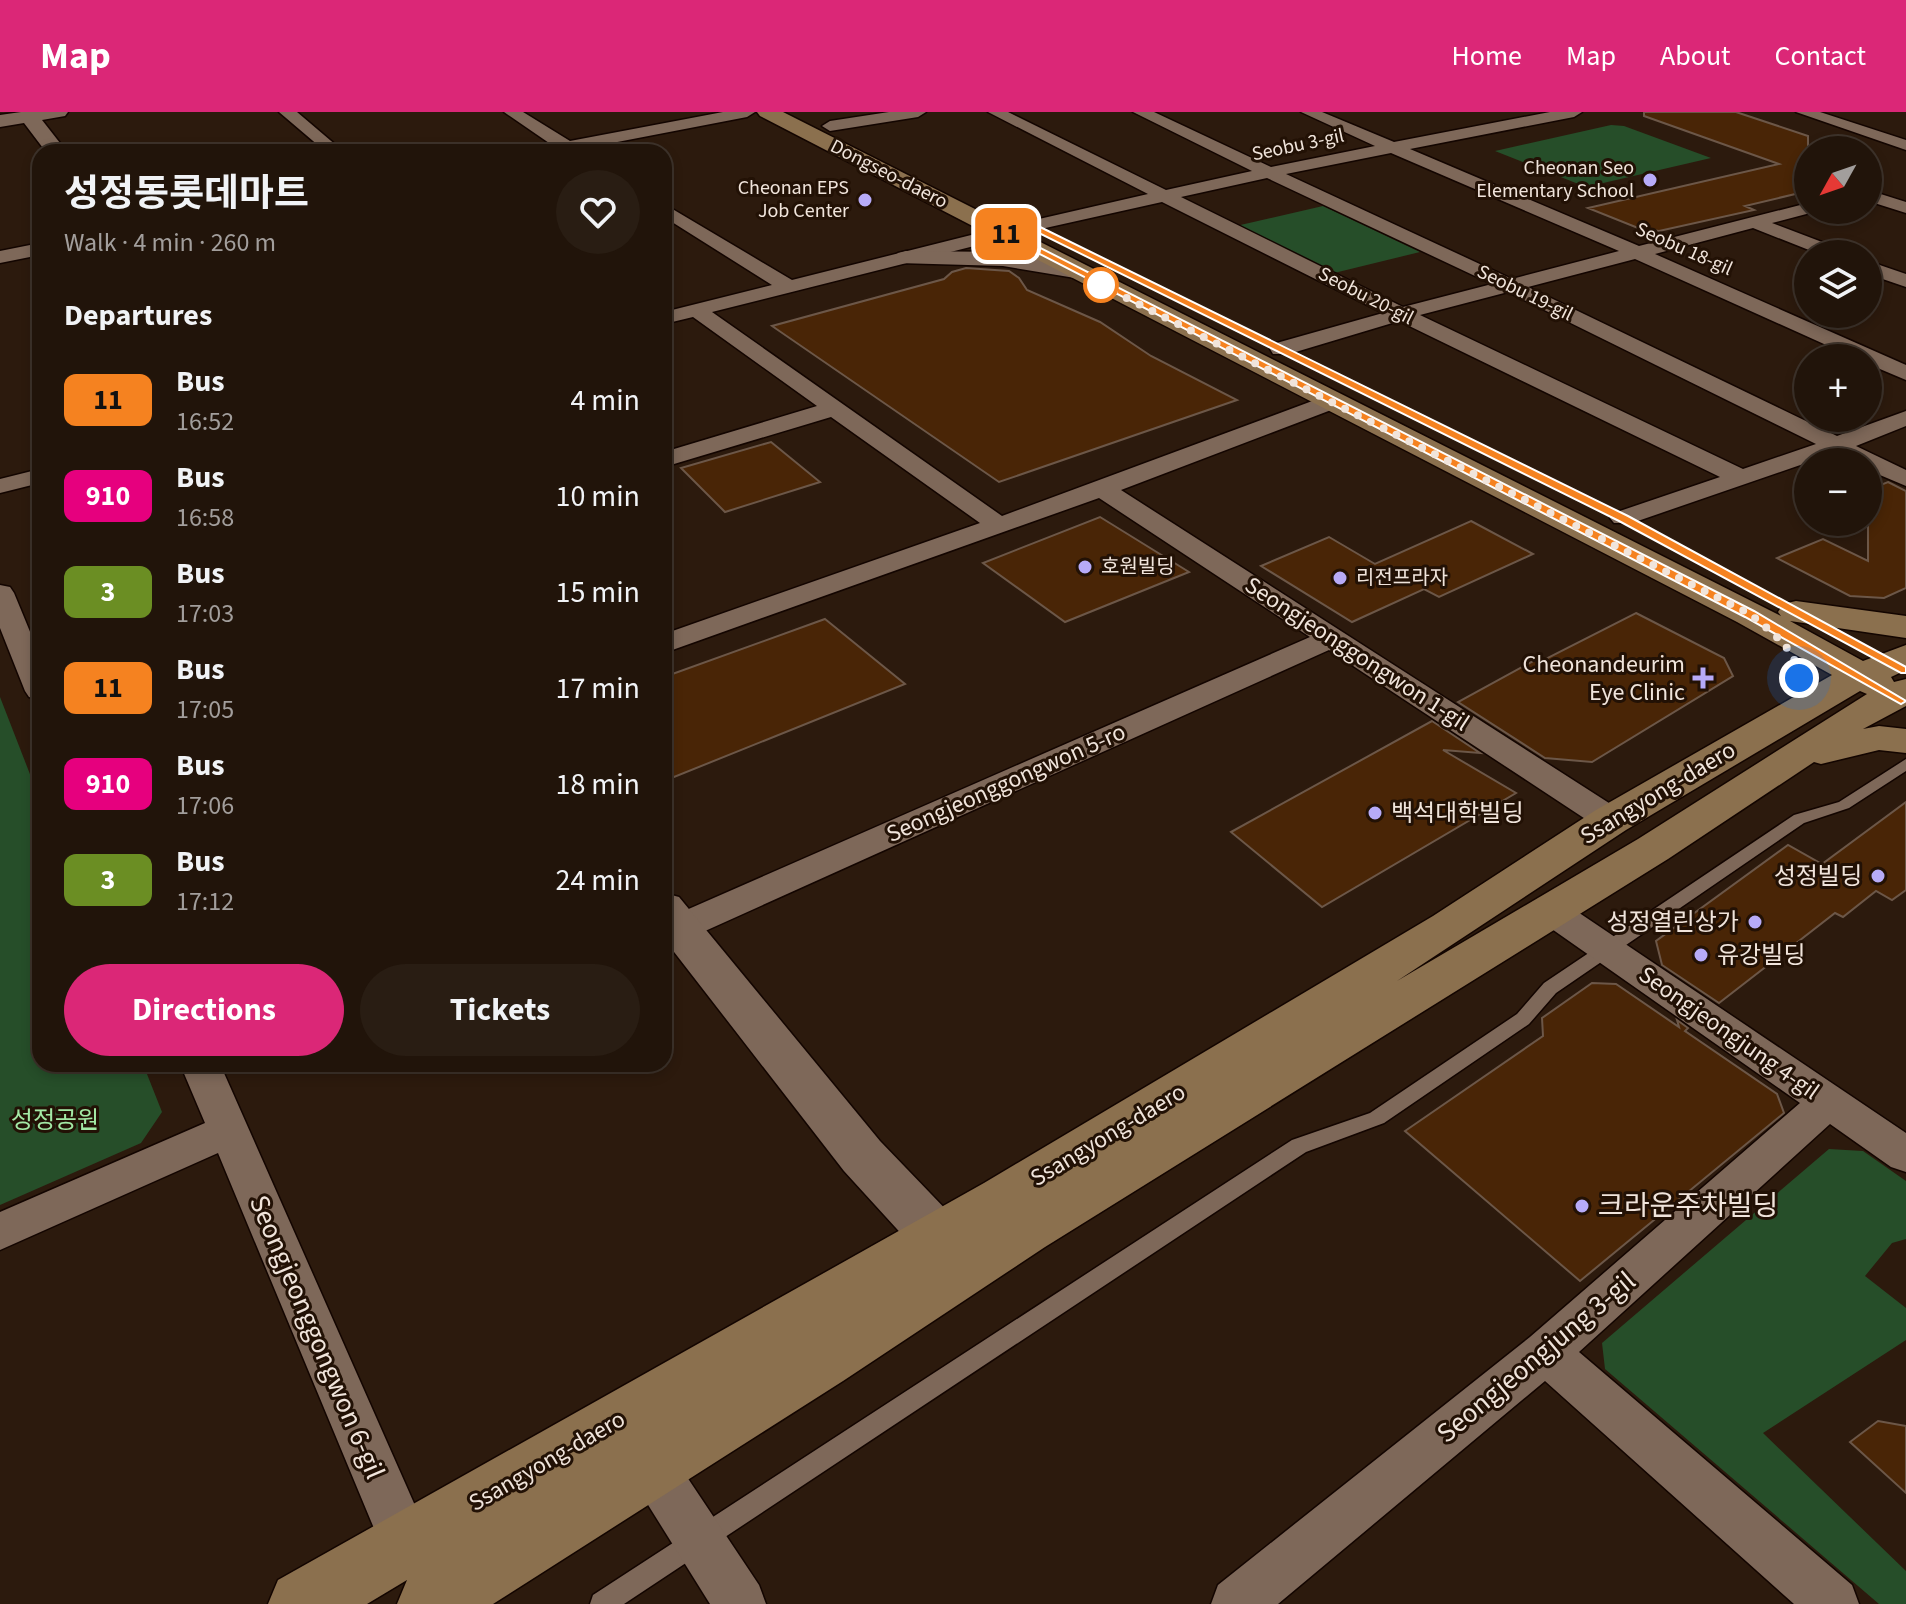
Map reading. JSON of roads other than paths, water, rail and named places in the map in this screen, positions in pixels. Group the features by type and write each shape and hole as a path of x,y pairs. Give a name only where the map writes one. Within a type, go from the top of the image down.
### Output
{"main road":[{"name":"Dongseo-daero","path":"767,112 1281,349 1623,518 1796,612 1898,680"},
{"name":"Dongseo-daero","path":"803,112 1017,229 1075,271 1750,614 1898,680"},
{"path":"1750,614 1780,639 1798,665 1799,685 1776,744"},
{"name":"Ssangyong-daero","path":"302,1604 1003,1199 1371,976 1611,820 1776,744 1898,680"},
{"name":"Ssangyong-daero","path":"431,1604 822,1362 1025,1230 1653,849 1776,744"}],"street":[{"path":"0,114 58,112"},
{"path":"287,112 326,144"},
{"path":"512,112 562,144"},
{"path":"599,144 747,112"},
{"path":"830,126 918,112"},
{"name":"Seobu 20-gil","path":"996,112 1401,314 1738,476"},
{"name":"Seobu 19-gil","path":"1141,112 1511,286 1906,479"},
{"name":"Seobu 18-gil","path":"1309,112 1396,147 1906,373"},
{"name":"Seobu 3-gil","path":"672,316 1017,229 1269,172 1574,112"},
{"path":"1804,112 1906,145"},
{"path":"0,121 22,114"},
{"path":"22,114 50,144"},
{"path":"1882,190 1893,186"},
{"path":"1882,199 1906,208"},
{"path":"1281,349 1401,314 1794,212"},
{"path":"672,214 788,286"},
{"path":"1754,222 1800,240"},
{"path":"0,257 32,251"},
{"path":"906,258 1003,259 1075,271"},
{"path":"1882,272 1906,281"},
{"path":"696,310 999,525"},
{"path":"672,641 1102,489 1331,402"},
{"path":"672,458 833,409"},
{"path":"1623,518 1738,476 1837,446 1906,418"},
{"path":"0,486 32,478"},
{"name":"Seongjeonggongwon 1-gil","path":"1102,489 1611,820"},
{"path":"0,593 12,661 32,682"},
{"name":"Seongjeonggongwon 5-ro","path":"936,1235 862,1156 672,918 1331,638"},
{"name":"Seongjeongjung 4-gil","path":"1551,911 1906,1155"},
{"name":"Seongjeonggongwon 6-gil","path":"203,1072 406,1544"},
{"name":"Seongjeongjung 3-gil","path":"1261,1597 1546,1352 1828,1102"},
{"path":"0,1232 227,1131"},
{"path":"1546,1352 1833,1604"},
{"path":"652,1467 740,1604"}],"lane":[{"path":"602,1604 1299,1146 1377,1118 1523,1019 1550,988 1799,819 1844,805 1906,764"}],"place":[{"name":"Cheonan Seo Elementary School","path":"1650,180"},
{"name":"Cheonan EPS Job Center","path":"865,200"},
{"name":"호원빌딩","path":"1085,567"},
{"name":"리전프라자","path":"1340,578"},
{"name":"Cheonandeurim Eye Clinic","path":"1703,678"},
{"name":"백석대학빌딩","path":"1375,813"},
{"name":"성정빌딩","path":"1878,876"},
{"name":"성정열린상가","path":"1755,922"},
{"name":"유강빌딩","path":"1701,955"},
{"name":"크라운주차빌딩","path":"1582,1206"}],"park label":[{"name":"성정공원","path":"55,1120"}]}
